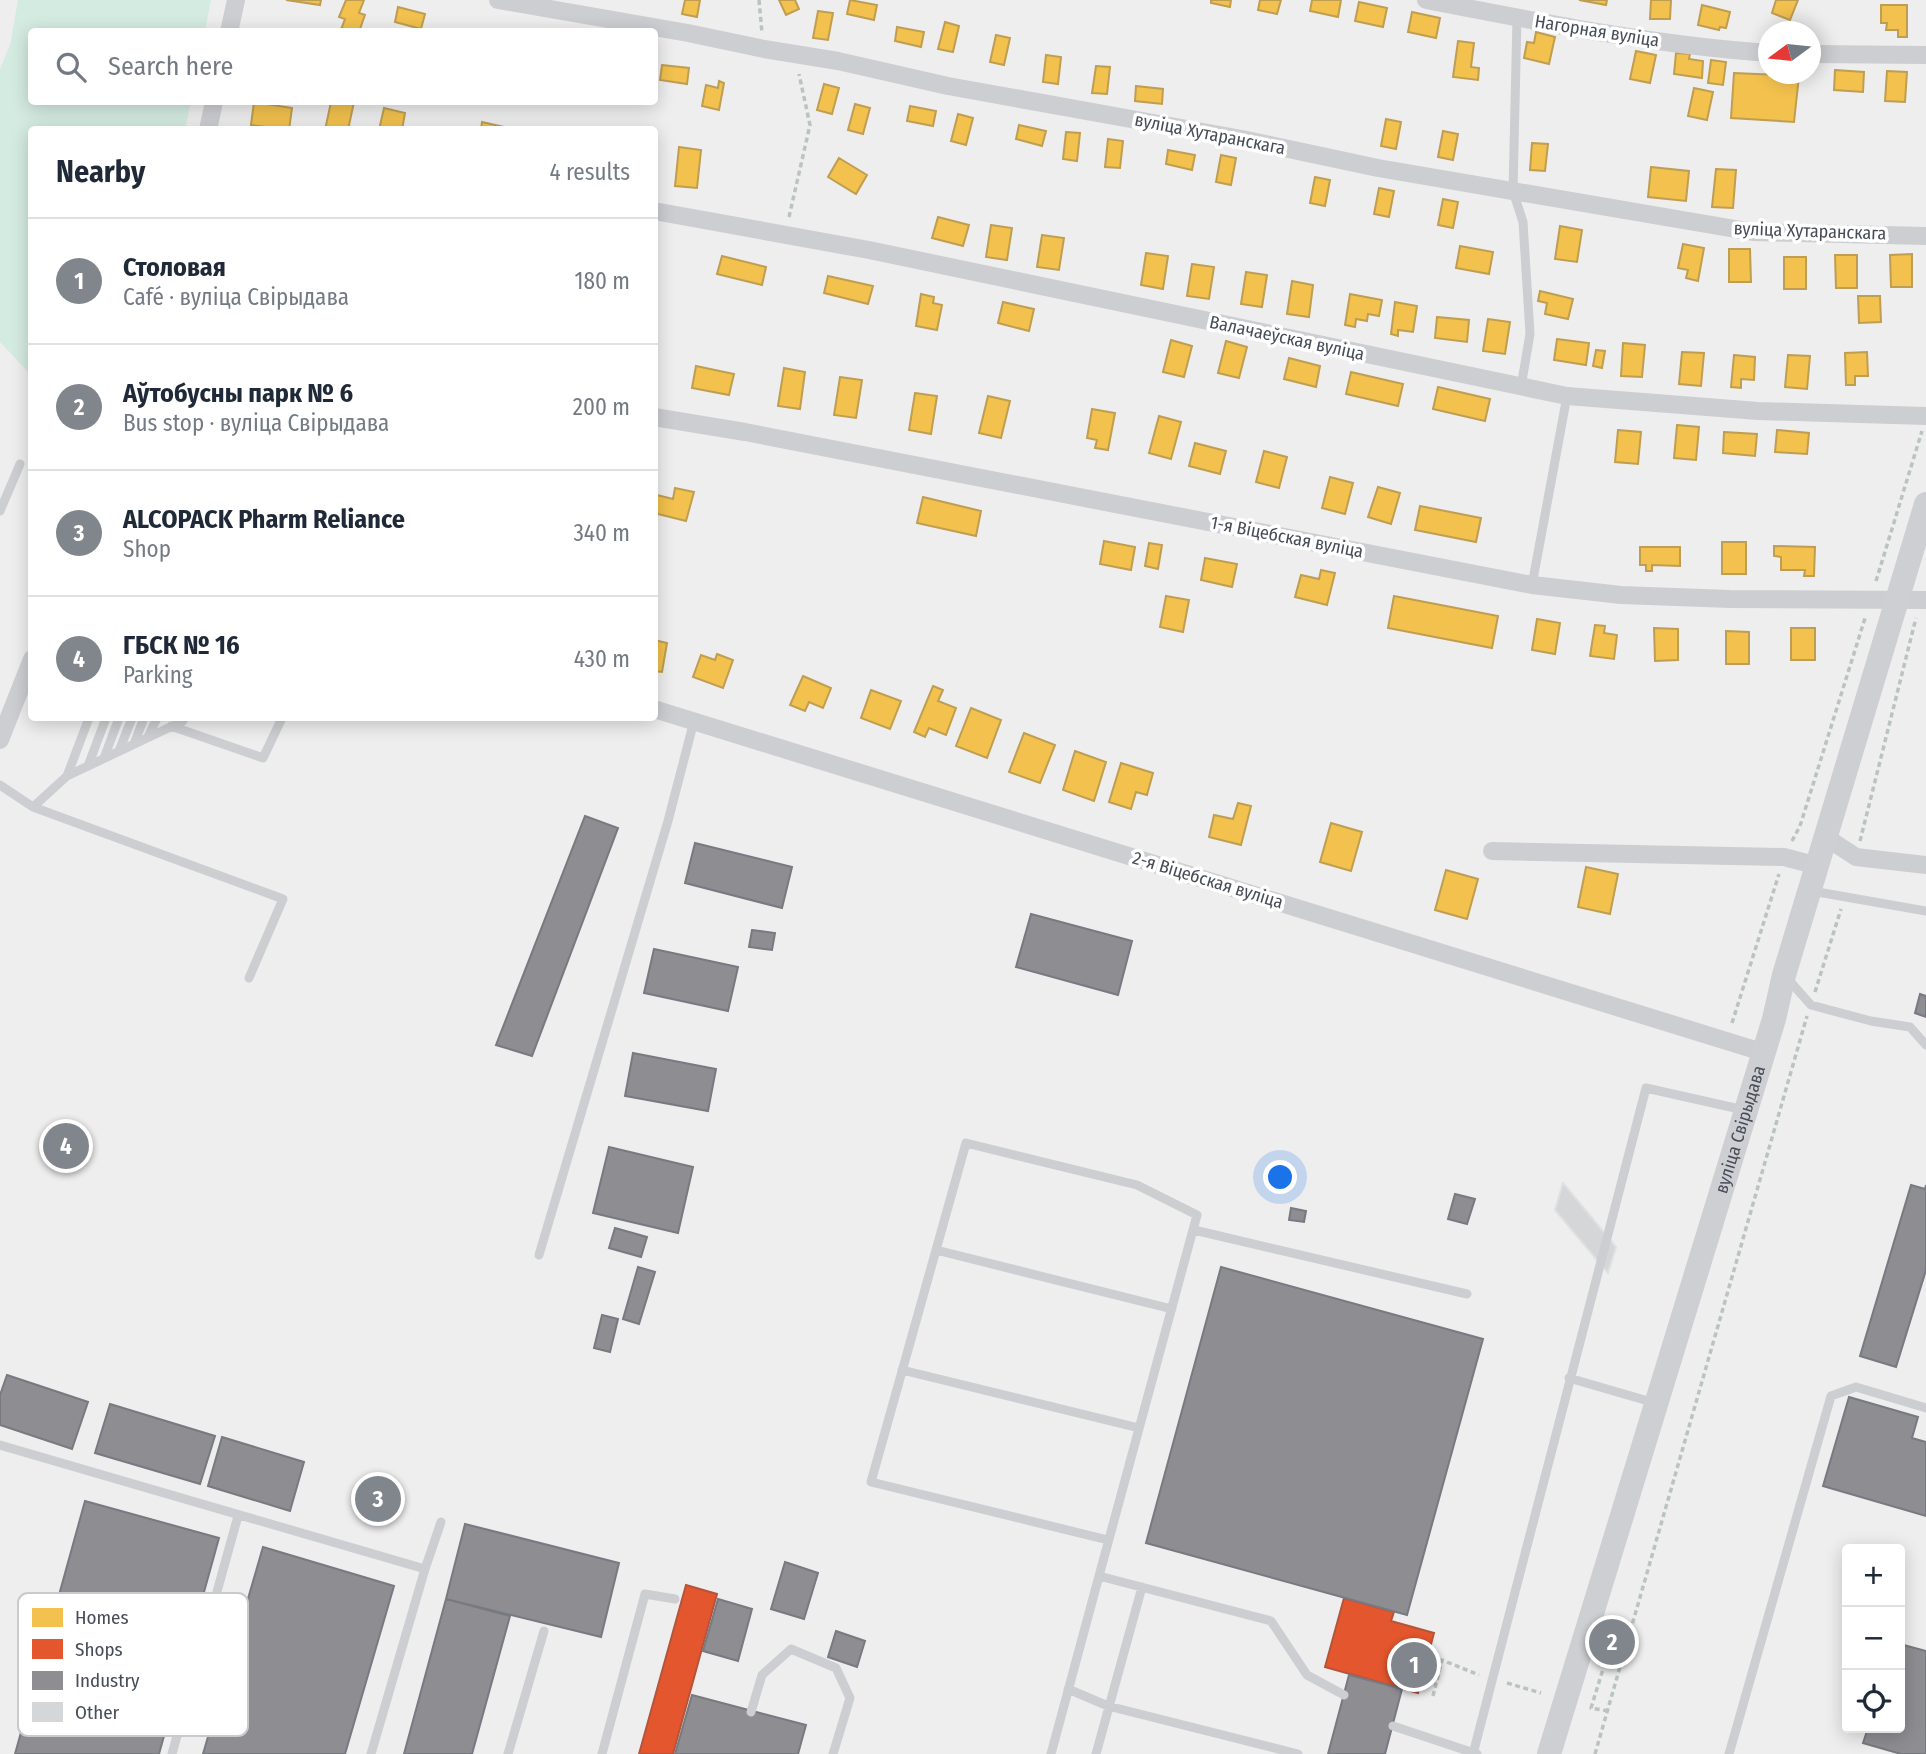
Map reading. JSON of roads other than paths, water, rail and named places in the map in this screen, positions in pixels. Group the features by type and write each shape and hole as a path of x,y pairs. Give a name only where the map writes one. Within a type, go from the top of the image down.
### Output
{"main road":[{"name":"вуліца Свірыдава","path":"1549,1754 1774,1019 1784,975 1818,866 1915,599 1926,505"}],"street":[{"path":"230,28 236,0"},
{"name":"вуліца Хутаранскага","path":"498,0 838,61 948,86 1241,139 1378,168 1753,232 1926,236"},
{"name":"Нагорная вуліца","path":"1426,0 1703,49 1758,52"},
{"path":"1821,54 1926,55"},
{"path":"209,126 213,105"},
{"name":"Валачаеўская вуліца","path":"658,212 869,250 1567,396 1758,411 1926,418"},
{"name":"1-я Віцебская вуліца","path":"658,417 1532,585 1621,595 1730,599 1915,599"},
{"path":"0,740 28,669"},
{"name":"2-я Віцебская вуліца","path":"658,710 1762,1052"},
{"path":"1827,838 1856,857 1926,865"},
{"path":"1492,851 1784,857 1818,866"}],"lane":[{"path":"1517,18 1513,191 1523,222 1530,334 1521,387"},
{"path":"1532,585 1567,396"},
{"path":"0,511 20,464"},
{"path":"67,776 88,721"},
{"path":"88,766 105,721"},
{"path":"104,758 118,721"},
{"path":"119,751 131,721"},
{"path":"134,744 143,721"},
{"path":"148,737 155,721"},
{"path":"33,807 67,776 148,737 168,724 263,758 281,721"},
{"path":"539,1255 668,821 694,721"},
{"path":"0,785 33,807 283,899 249,978"},
{"path":"1811,890 1926,911"},
{"path":"1784,975 1811,1005 1871,1021 1910,1027 1926,1045"},
{"path":"1392,1726 1435,1738 1475,1754 1569,1378 1646,1088 1744,1110"},
{"path":"1051,1754 1197,1215 1138,1185 966,1143 871,1482 1108,1540"},
{"path":"1194,1230 1467,1294"},
{"path":"936,1250 1172,1309"},
{"path":"902,1370 1139,1428"},
{"path":"1569,1378 1656,1404"},
{"path":"1728,1754 1831,1396 1856,1387 1926,1408"},
{"path":"0,1445 425,1569"},
{"path":"217,1593 238,1516"},
{"path":"371,1754 441,1522"},
{"path":"1099,1576 1271,1621 1307,1675 1344,1696"},
{"path":"1096,1754 1142,1587"},
{"path":"602,1754 645,1594 675,1599"},
{"path":"508,1754 544,1631"},
{"path":"751,1712 762,1675 791,1649 836,1668 850,1698 833,1754"},
{"path":"1068,1689 1108,1706 1298,1754"},
{"path":"172,1754 177,1736"}],"place":[{"name":"ГБСК № 16","path":"66,1146"},
{"name":"ALCOPACK Pharm Reliance","path":"378,1499"},
{"name":"Аўтобусны парк № 6","path":"1612,1642"},
{"name":"Столовая","path":"1414,1665"}]}
